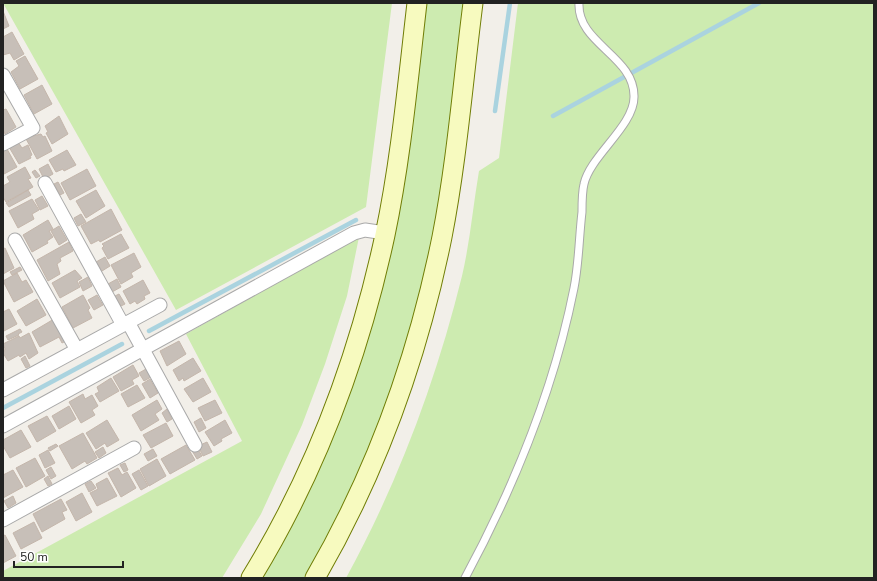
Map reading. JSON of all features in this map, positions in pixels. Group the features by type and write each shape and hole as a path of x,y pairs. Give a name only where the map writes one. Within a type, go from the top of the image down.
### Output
{"street":[{"path":"251,578 292,506 337,403 355,354 372,293 396,176 417,3"},
{"path":"315,578 360,492 402,387 416,341 442,237 473,3"},
{"path":"3,75 33,128 3,144"},
{"path":"45,183 126,324 142,349 195,445"},
{"path":"3,426 354,233 370,230 385,233"},
{"path":"15,240 77,350"},
{"path":"5,385 77,350 160,305"},
{"path":"3,520 134,448"}],"lane":[{"path":"465,578 506,494 534,426 557,356 574,286 584,183 597,160 634,109 634,85 621,63 589,32 579,13 579,3"}],"green space":[{"path":"3,3 392,3 366,207 176,310"},
{"path":"426,3 465,3 449,137 442,182 435,226 416,314 403,357 377,431 362,467 341,513 306,578 261,578 323,458 349,396 370,332 381,291 398,209"},
{"path":"518,3 874,3 874,578 346,578 365,542 399,468 428,393 452,315 465,263 479,171 499,158"},
{"path":"359,237 347,296 325,364 302,425 261,514 222,578 3,578 3,571 242,441 186,334"}],"building":[{"path":"3,11 9,26 3,29"},
{"path":"12,32 24,54 14,60 10,53 3,55 3,37"},
{"path":"25,56 38,79 20,89 11,72 19,66 16,61"},
{"path":"42,85 52,104 34,114 24,95"},
{"path":"6,109 16,127 5,134 3,129 3,110"},
{"path":"59,116 68,134 52,144 46,133 48,132 45,126"},
{"path":"32,134 33,136 41,134 43,137 45,136 52,151 37,159 25,137"},
{"path":"18,142 22,148 28,145 32,155 30,156 31,158 19,164 9,147"},
{"path":"7,149 17,167 4,174 3,152"},
{"path":"67,150 76,165 64,171 63,169 56,172 49,160"},
{"path":"48,164 53,174 44,179 39,169"},
{"path":"25,167 31,178 28,179 33,187 6,202 3,197 3,186 10,182 7,177"},
{"path":"87,169 96,186 70,200 61,183"},
{"path":"35,170 40,176 36,178 32,172"},
{"path":"58,182 64,193 60,195 54,184"},
{"path":"28,190 31,195 9,207 6,203"},
{"path":"96,190 105,206 86,218 76,201"},
{"path":"42,196 48,206 40,210 35,200"},
{"path":"32,199 39,210 32,214 34,219 18,228 9,211"},
{"path":"111,209 122,230 100,242 99,240 91,244 81,226"},
{"path":"81,214 86,222 78,226 74,218"},
{"path":"48,220 53,229 49,231 53,237 47,241 48,243 32,252 23,235"},
{"path":"59,226 67,240 59,245 51,231"},
{"path":"121,234 129,248 108,259 102,248 104,246 102,244"},
{"path":"69,242 73,251 60,258 61,261 57,264 60,274 48,281 37,260"},
{"path":"5,248 14,268 3,274 3,249"},
{"path":"134,253 141,267 131,273 133,277 121,284 111,265"},
{"path":"105,257 110,266 102,271 96,262"},
{"path":"20,267 22,270 12,275 10,272"},
{"path":"75,270 82,278 77,281 80,287 60,298 52,283"},
{"path":"17,273 22,282 26,280 33,292 14,302 3,281"},
{"path":"88,277 92,286 83,291 79,282"},
{"path":"117,279 121,287 112,292 108,284"},
{"path":"143,280 150,293 144,296 145,299 137,304 135,301 130,304 123,291"},
{"path":"119,294 125,304 121,306 115,296"},
{"path":"83,295 90,308 88,310 92,318 73,328 62,307"},
{"path":"97,295 103,305 94,310 88,300"},
{"path":"37,299 46,315 26,326 17,311"},
{"path":"9,309 17,324 4,331 3,312"},
{"path":"54,319 66,341 62,343 59,337 40,347 32,332"},
{"path":"20,329 22,332 18,334 19,335 8,340 6,336"},
{"path":"29,333 38,353 29,359 26,353 20,357 19,355 8,361 3,353 5,349 3,344"},
{"path":"179,341 186,354 167,366 160,351"},
{"path":"25,356 30,366 26,368 21,359"},
{"path":"193,358 201,371 184,381 183,378 179,381 173,370"},
{"path":"133,365 139,376 132,380 134,384 121,391 113,377"},
{"path":"146,369 151,377 144,381 139,373"},
{"path":"111,378 119,391 100,402 95,394 99,392 97,387"},
{"path":"203,378 211,392 193,402 184,389"},
{"path":"150,379 158,393 150,398 142,384"},
{"path":"137,385 145,398 128,407 121,394"},
{"path":"83,394 85,399 92,395 98,406 92,410 95,415 81,423 69,402"},
{"path":"157,400 162,409 155,414 159,420 141,431 132,415"},
{"path":"215,400 222,413 205,421 198,408"},
{"path":"69,406 76,419 59,429 52,416"},
{"path":"167,409 172,419 167,422 162,413"},
{"path":"47,416 56,431 37,442 28,426"},
{"path":"201,418 206,428 199,432 194,422"},
{"path":"107,420 119,440 107,447 105,443 96,449 86,433"},
{"path":"225,420 232,433 221,439 222,441 214,446 205,432"},
{"path":"166,423 173,436 151,448 143,435"},
{"path":"21,430 31,447 10,458 3,446 3,440"},
{"path":"83,433 97,458 87,464 85,461 72,469 59,446"},
{"path":"207,442 212,452 203,456 198,446"},
{"path":"56,444 58,446 50,451 48,448"},
{"path":"186,445 195,460 170,474 161,459"},
{"path":"196,446 202,456 197,459 191,449"},
{"path":"103,447 106,453 99,458 95,452"},
{"path":"153,449 157,456 148,461 144,454"},
{"path":"48,450 55,463 45,468 39,455"},
{"path":"35,458 45,476 26,487 16,468"},
{"path":"157,459 166,476 149,486 140,469"},
{"path":"125,463 128,470 124,472 120,465"},
{"path":"51,467 56,476 51,479 46,470"},
{"path":"118,468 122,475 127,472 136,488 121,497 108,473"},
{"path":"13,470 23,487 3,498 3,475"},
{"path":"139,470 148,486 141,490 132,474"},
{"path":"48,476 52,484 48,486 44,479"},
{"path":"107,478 117,496 97,506 90,493 98,489 96,484"},
{"path":"91,481 96,488 89,492 85,484"},
{"path":"82,493 92,512 76,521 66,502"},
{"path":"13,496 16,503 8,508 4,501"},
{"path":"61,499 67,510 62,512 65,519 42,532 33,514"},
{"path":"34,522 42,538 21,549 13,533"},
{"path":"5,535 16,556 3,563 3,536"}],"waterway":[{"path":"495,111 510,3"},
{"path":"553,116 759,3"},
{"path":"149,331 356,220"},
{"path":"3,408 122,344"}]}
